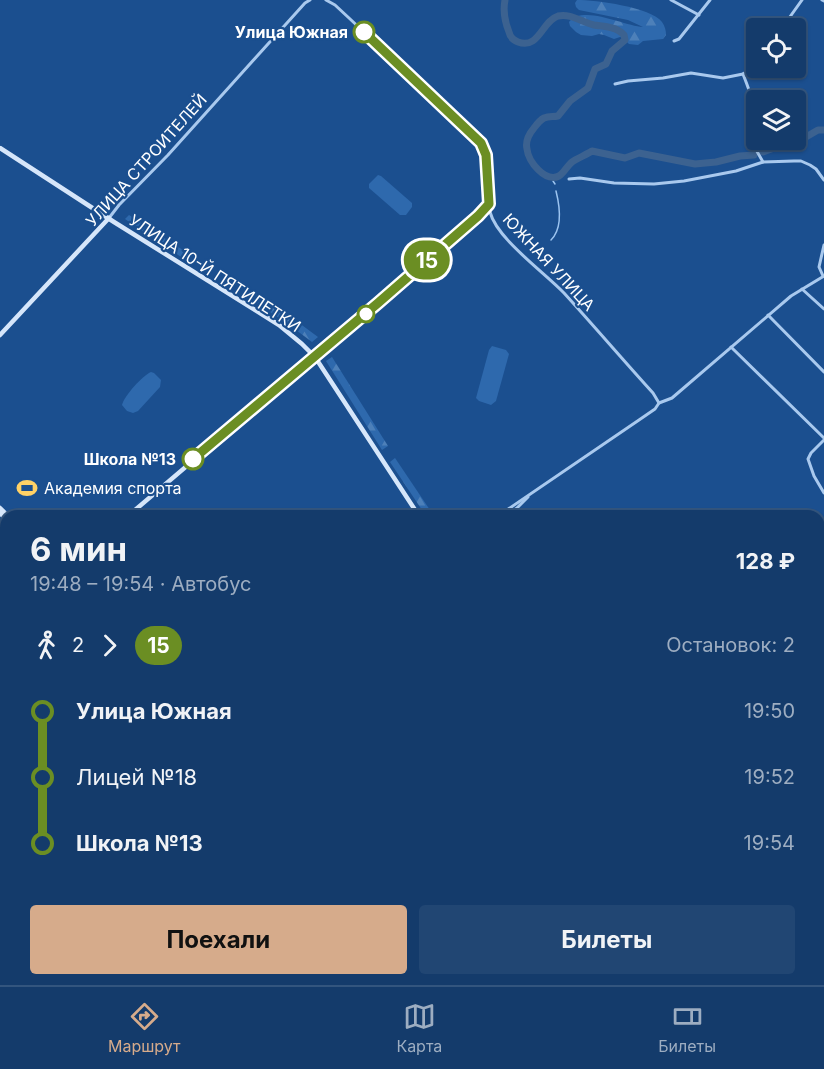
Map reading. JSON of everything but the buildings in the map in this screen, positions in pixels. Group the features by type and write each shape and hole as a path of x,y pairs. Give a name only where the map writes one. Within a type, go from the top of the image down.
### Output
{"main road":[{"name":"УЛИЦА 10-Й ПЯТИЛЕТКИ","path":"0,148 279,325 302,344 315,357 415,510"},
{"name":"УЛИЦА СТРОИТЕЛЕЙ","path":"0,335 109,218"},
{"path":"135,510 315,357"}],"street":[{"name":"УЛИЦА СТРОИТЕЛЕЙ","path":"109,218 310,0"},
{"name":"ЮЖНАЯ УЛИЦА","path":"326,0 335,5 481,143 486,155 491,217 500,231 571,301 653,393 659,403"},
{"path":"671,0 699,15"},
{"path":"674,41 679,39 710,0"},
{"path":"789,18 802,0"},
{"path":"615,84 691,74 723,78 746,72"},
{"path":"742,74 751,93 754,114 749,135 763,162"},
{"path":"568,179 654,184 736,171 763,162 794,161 806,162 816,169 824,180"},
{"path":"315,357 489,204"},
{"path":"478,216 491,217"},
{"path":"507,510 655,409 659,403 672,398 768,315 823,276 819,267 824,245"},
{"path":"802,289 824,309"},
{"path":"768,315 824,372"},
{"path":"730,347 824,439 808,459 814,476 824,493"},
{"path":"514,510 529,496"}],"green space":[{"path":"577,0 609,3 647,12 662,22 666,35 663,39 643,41 638,45 629,44 620,37 614,39 599,34 581,35 570,26 569,22 575,17 584,15 604,17 643,27 628,20 579,10 575,3"},
{"path":"378,175 412,203 406,215 400,215 369,188 369,184"},
{"path":"129,215 192,256 187,261 125,219"},
{"path":"251,291 318,337 312,342 246,296"},
{"path":"492,346 506,350 509,354 496,401 491,405 476,398"},
{"path":"332,357 388,446 382,450 326,361"},
{"path":"151,372 161,380 160,387 138,411 133,413 127,411 122,405 126,396 139,381"},
{"path":"395,458 430,510 422,510 390,462"}],"waterway":[{"path":"505,0 505,20 511,37 518,42 525,43 536,39 548,23 562,15 594,25 614,28 624,35 625,40 612,51 606,64 595,69 588,88 570,101 558,116 541,120 529,135 528,154 543,174 559,176 572,162 592,151 625,158 639,153 695,164 754,155"},
{"path":"763,152 799,141 818,130 824,130"},
{"path":"554,177 555,184"},
{"path":"551,240 559,223 556,191"}],"bus line":[{"name":"15","path":"193,459 389,294 489,204 486,155 481,143 364,32"}],"place":[{"name":"Улица Южная","path":"364,32"},
{"name":"Школа №13","path":"193,459"},
{"name":"Академия спорта","path":"27,488"}]}
